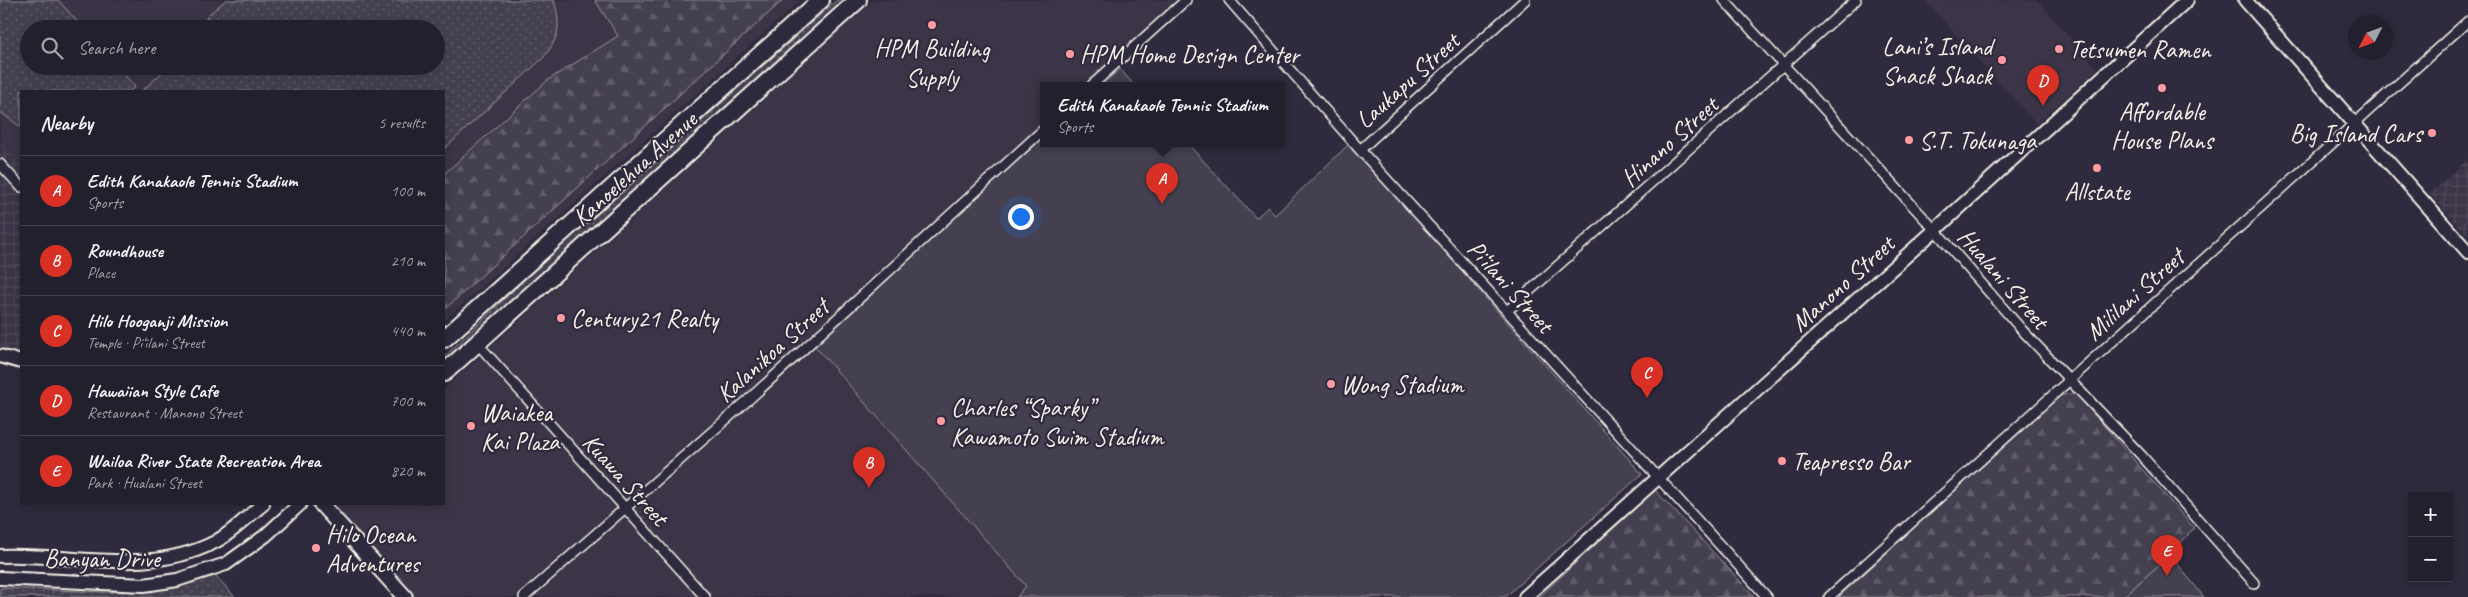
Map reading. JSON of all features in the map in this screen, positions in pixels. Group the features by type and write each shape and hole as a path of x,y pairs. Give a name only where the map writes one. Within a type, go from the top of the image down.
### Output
{"highway":[{"name":"Kanoelehua Avenue","path":"445,339 821,0"},
{"name":"Kanoelehua Avenue","path":"445,372 858,0"}],"main road":[{"path":"322,505 405,597"}],"street":[{"path":"1095,82 1186,0"},
{"name":"Pi‘ilani Street","path":"1228,0 1360,150 1767,597"},
{"name":"Laukapu Street","path":"1360,150 1525,0"},
{"name":"Hualani Street","path":"1724,0 1935,230 2022,330 2070,378 2141,455 2254,583"},
{"name":"Hinano Street","path":"1507,311 1856,0"},
{"name":"Manono Street","path":"1525,597 1935,230 2187,0"},
{"path":"2245,0 2468,252"},
{"name":"Mililani Street","path":"1829,597 2468,21"},
{"name":"Kalanikoa Street","path":"524,597 746,401 1040,133"},
{"path":"0,164 20,186"},
{"name":"Kuawa Street","path":"477,343 705,597"},
{"path":"0,356 20,362"},
{"name":"Banyan Drive","path":"0,556 127,562 173,557 216,541 262,505"},
{"name":"Banyan Drive","path":"0,578 144,585 193,576 226,564 265,536 299,505"}],"shaded area":[{"path":"0,0 801,0 445,320 445,90 20,90 20,163 0,140"},
{"path":"873,0 1178,0 1089,82 1040,82 1040,128 809,340 1026,586 1017,597 416,597 338,510 336,505 445,505 445,388"},
{"path":"1925,0 2037,0 2098,69 2036,124"},
{"path":"0,140 20,163 20,356 0,351"},
{"path":"2468,159 2468,236 2430,194"}],"green space":[{"path":"0,0 58,0 76,20 20,20 20,75 125,75 135,87 131,90 20,90 20,126 0,112"},
{"path":"226,0 554,0 558,17 558,31 553,44 543,58 445,148 445,90 143,90 159,75 445,75 445,20 205,20 209,14"},
{"path":"595,0 783,0 445,309 445,173 548,80 618,36"},
{"path":"837,0 844,0 445,362 445,356 531,273"},
{"path":"1120,69 1131,82 1105,82"},
{"path":"1040,141 1040,147 1191,147 1256,218 1268,207 1275,215 1349,144 1642,474 1505,597 1017,597 1026,586 813,344"},
{"path":"2075,393 2194,528 2170,555 2123,597 1839,597 2057,396"},
{"path":"1655,490 1755,597 1539,597"},
{"path":"2170,555 2204,597 2123,597"},
{"path":"216,576 235,597 0,597 0,588 105,592 169,589"}],"place":[{"name":"HPM Building Supply","path":"932,25"},
{"name":"Tetsumen Ramen","path":"2059,49"},
{"name":"HPM Home Design Center","path":"1070,54"},
{"name":"Lani’s Island Snack Shack","path":"2002,60"},
{"name":"Affordable House Plans","path":"2162,88"},
{"name":"Hawaiian Style Cafe","path":"2043,106"},
{"name":"Big Island Cars","path":"2432,133"},
{"name":"S.T. Tokunaga","path":"1909,140"},
{"name":"Allstate","path":"2097,168"},
{"name":"Edith Kanakaole Tennis Stadium","path":"1162,204"},
{"name":"Century21 Realty","path":"561,318"},
{"name":"Wong Stadium","path":"1331,384"},
{"name":"Hilo Hooganji Mission","path":"1647,398"},
{"name":"Charles “Sparky” Kawamoto Swim Stadium","path":"941,421"},
{"name":"Waiakea Kai Plaza","path":"471,426"},
{"name":"Teapresso Bar","path":"1782,461"},
{"name":"Roundhouse","path":"869,488"},
{"name":"Hilo Ocean Adventures","path":"316,548"},
{"name":"Wailoa River State Recreation Area","path":"2167,576"}]}
